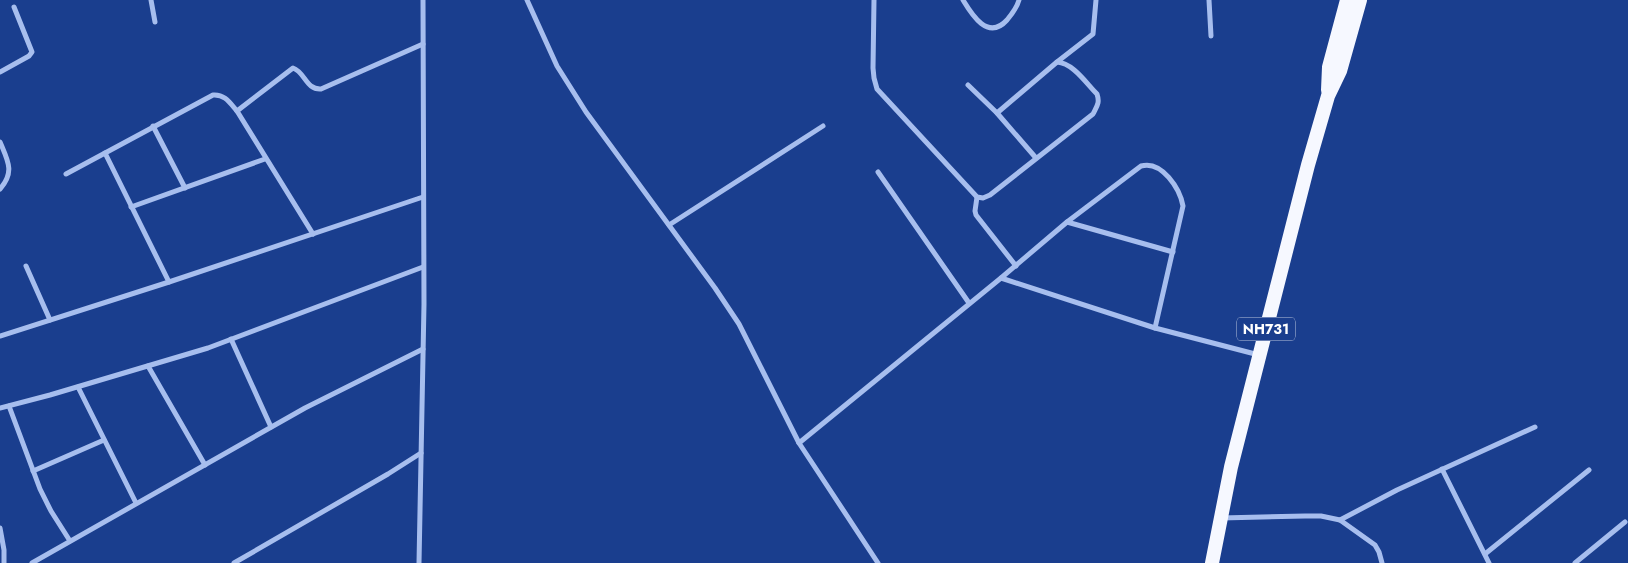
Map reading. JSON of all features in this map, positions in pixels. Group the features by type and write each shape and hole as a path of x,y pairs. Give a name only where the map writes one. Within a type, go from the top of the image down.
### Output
{"highway":[{"name":"NH731","path":"1328,96 1328,68 1347,0"},
{"name":"NH731","path":"1212,563 1231,467 1308,165 1328,96 1340,71 1360,0"}],"street":[{"path":"151,0 155,22"},
{"path":"420,563 423,349 422,0"},
{"path":"527,0 557,66 586,112 715,288 739,324 799,443 878,563"},
{"path":"874,0 873,68 877,89 977,197 983,198 990,195 1092,114 1099,104 1097,94 1069,66 1062,62 1056,62"},
{"path":"963,0 977,22 990,28 996,28 1002,25 1015,10 1019,0"},
{"path":"997,113 1052,65 1093,34 1096,0"},
{"path":"1209,0 1211,36"},
{"path":"0,72 29,56 32,52 14,7"},
{"path":"237,111 293,68 299,71 310,87 321,89 423,44"},
{"path":"968,85 997,113 1036,158"},
{"path":"66,174 213,94 223,96 237,111 313,234"},
{"path":"154,126 185,188"},
{"path":"669,225 823,126"},
{"path":"0,142 7,159 9,173 0,189"},
{"path":"105,153 169,282"},
{"path":"131,207 265,159"},
{"path":"799,443 970,304 1067,222 1141,166 1146,165 1153,166 1163,172 1176,188 1182,199 1183,206 1156,328"},
{"path":"878,172 970,304"},
{"path":"0,336 423,197"},
{"path":"977,197 976,214 1016,266"},
{"path":"1067,222 1173,252"},
{"path":"26,266 50,320"},
{"path":"0,408 78,387 232,339 423,267"},
{"path":"1001,278 1156,328 1260,355"},
{"path":"232,339 271,427"},
{"path":"32,563 305,408 423,349"},
{"path":"148,366 205,465"},
{"path":"78,387 136,503"},
{"path":"9,406 33,471 51,511 70,541"},
{"path":"1340,520 1397,490 1535,426"},
{"path":"33,471 104,440"},
{"path":"234,563 421,453"},
{"path":"1442,469 1490,563"},
{"path":"1485,554 1589,470"},
{"path":"1220,518 1320,516 1340,520 1375,545 1382,563"},
{"path":"1575,563 1625,522"},
{"path":"0,528 4,563"},
{"path":"246,556 250,563"}]}
